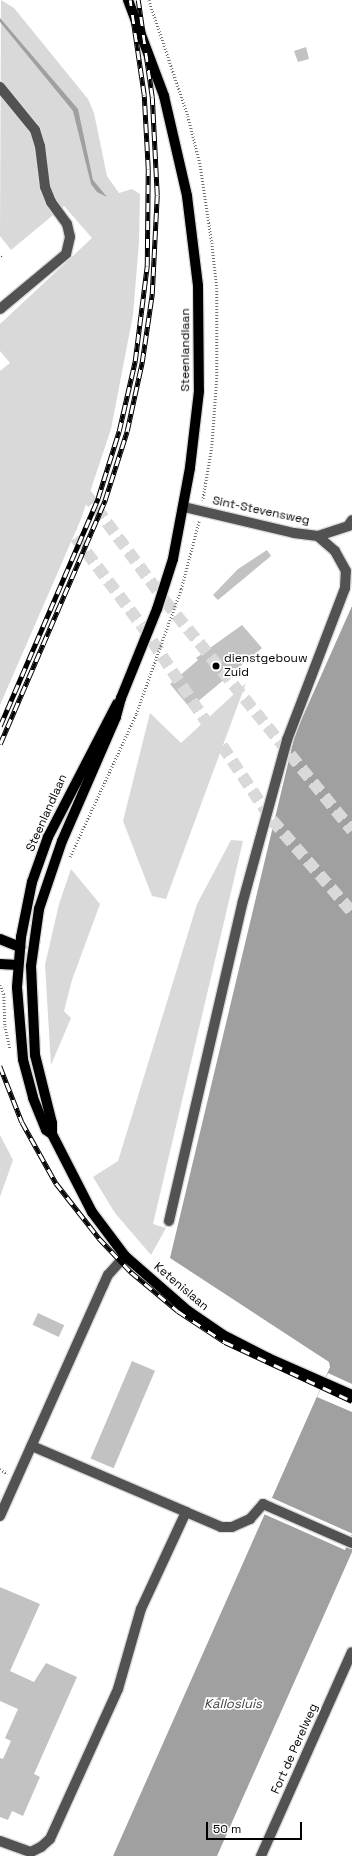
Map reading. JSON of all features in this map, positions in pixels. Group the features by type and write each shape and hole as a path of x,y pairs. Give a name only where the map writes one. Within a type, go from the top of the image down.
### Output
{"main road":[{"name":"Steenlandlaan","path":"31,966 40,909 53,864 116,717 121,698 157,609 173,559 184,507 199,391 200,325 195,245 180,160 164,96 128,0"},
{"name":"Steenlandlaan","path":"18,965 32,882 48,837 110,713 121,698"},
{"path":"0,939 20,947"},
{"path":"0,964 18,965"},
{"name":"Ketenislaan","path":"18,965 18,1016 23,1059 32,1097 46,1130 52,1134"},
{"name":"Ketenislaan","path":"31,966 33,1039 42,1091 52,1123 52,1134 92,1212 125,1256 164,1291 206,1324 268,1358 352,1394"}],"street":[{"path":"0,87 35,130 40,146 45,187 50,202 67,224 70,237 66,254 0,309"},
{"name":"Sint-Stevensweg","path":"184,507 294,533 318,536 348,526 352,520"},
{"path":"169,1220 244,901 287,740 345,588 346,571 335,551 318,536"},
{"path":"20,947 32,952"},
{"path":"18,965 31,966"},
{"path":"0,1516 105,1280 125,1256"},
{"path":"32,1446 221,1527 232,1527 250,1519 255,1511 263,1504 352,1543"},
{"path":"0,1841 31,1852 42,1848 50,1839 118,1689 141,1609 186,1512"},
{"name":"Fort de Perelweg","path":"261,1856 352,1652"}],"path":[{"path":"67,862 136,714 181,589 201,511 212,447 217,378 217,288 205,191 188,116 148,0"}],"shaded area":[{"path":"1,0 14,8 88,99 94,113 107,176 119,193 132,189 140,194 139,242 133,315 111,429 81,519 0,705 0,371 10,363 0,351 0,324 92,238 64,206 11,250 0,236"},
{"path":"246,683 166,899 152,896 123,821 150,713 181,743"},
{"path":"231,840 243,841 153,1224 166,1228 151,1255 115,1213 93,1177 118,1161 197,904"},
{"path":"71,869 100,904 72,980 64,1011 71,1018 51,1065 45,965 59,904"},
{"path":"0,1135 13,1160 0,1197"}],"water":[{"path":"0,18 78,109 93,180 107,197 97,192 91,184 73,111 0,22"},
{"name":"Kallosluis","path":"352,606 352,1552 217,1856 113,1856 330,1367 329,1362 170,1258 295,734"}],"pier":[{"path":"328,1373 352,1384 352,1412 317,1397"},
{"path":"270,1497 352,1534 345,1550 263,1513"}],"building":[{"path":"306,47 309,59 298,62 294,51"},
{"path":"267,550 271,556 218,600 213,595 238,569"},
{"name":"dienstgebouw Zuid","path":"242,625 262,648 190,708 170,684 198,660 196,658"},
{"path":"38,1313 64,1325 59,1337 33,1325"},
{"path":"132,1361 155,1371 114,1468 91,1459"},
{"path":"0,1587 40,1604 10,1671 34,1682 46,1663 77,1677 34,1774 40,1777 23,1816 12,1811 8,1820 0,1817 0,1758 3,1759 11,1741 5,1738 18,1709 0,1701"}],"tunnel":[{"path":"0,378 165,601 352,830"},
{"path":"0,437 142,626 272,820 352,912"}],"railway":[{"path":"0,726 98,498 119,431 135,361 147,266 148,169 144,95 130,0"},
{"path":"0,744 105,500 127,431 142,362 152,294 157,195 152,97 138,0"},
{"path":"0,1066 22,1122 56,1183 99,1238 131,1272 178,1311 225,1342 352,1401"}],"place":[{"name":"dienstgebouw Zuid","path":"216,666"}]}
